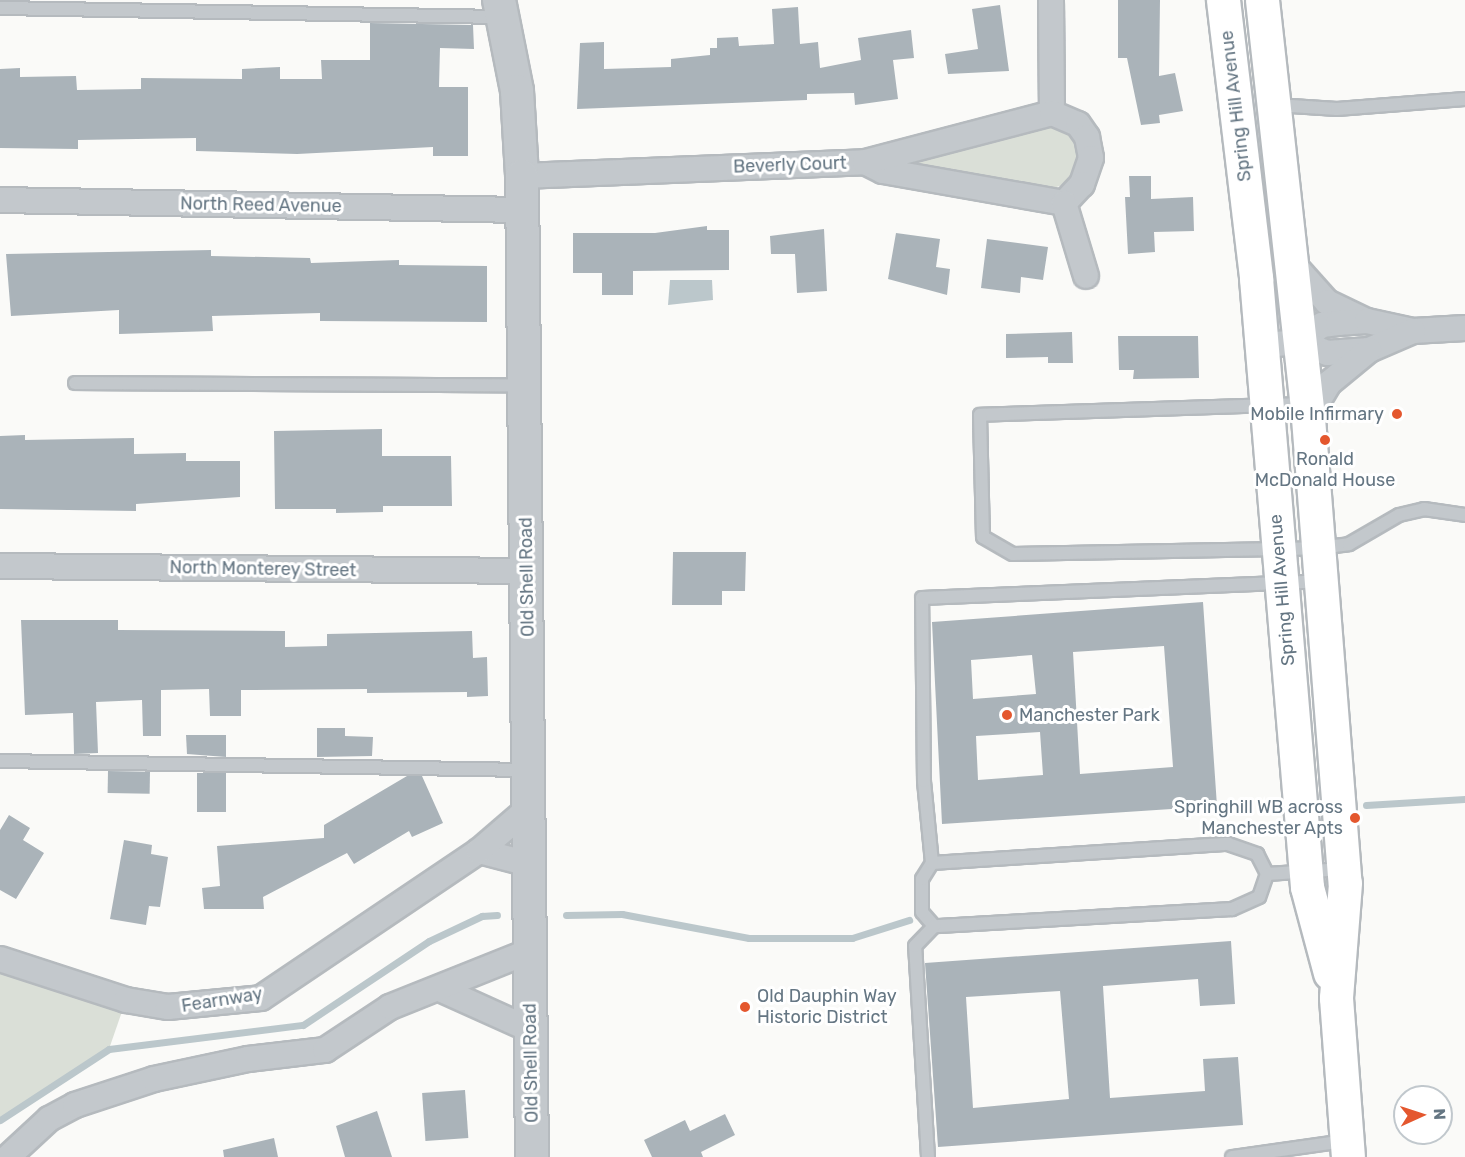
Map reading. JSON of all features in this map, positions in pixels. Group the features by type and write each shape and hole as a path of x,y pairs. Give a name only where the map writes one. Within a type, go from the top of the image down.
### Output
{"main road":[{"name":"Spring Hill Avenue","path":"1223,0 1267,406 1306,872 1336,998"},
{"name":"Spring Hill Avenue","path":"1263,0 1307,411 1344,869 1336,998 1347,1149"}],"street":[{"path":"1052,0 1052,113 1078,124 1087,138 1091,158 1082,184 1064,203"},
{"name":"Old Shell Road","path":"500,8 517,91 522,176 532,1157"},
{"name":"Beverly Court","path":"522,176 865,162 1052,113"},
{"path":"865,162 883,171 1064,203"},
{"name":"North Reed Avenue","path":"0,200 522,210"},
{"path":"1064,203 1086,276"},
{"path":"1293,264 1327,302 1367,321 1413,332 1465,328"},
{"path":"1300,342 1322,326 1367,321"},
{"path":"1307,411 1329,383 1369,350 1413,332"},
{"path":"1261,345 1300,342 1327,353 1369,350"},
{"name":"North Monterey Street","path":"0,566 527,571"},
{"name":"Fearnway","path":"0,959 126,1000 168,1007 261,998 479,850 529,808"},
{"path":"479,850 529,864"},
{"path":"8,1157 42,1125 75,1106 154,1079 248,1059 325,1050 390,1006 440,990 530,951"},
{"path":"440,990 531,1030"}],"lane":[{"path":"0,8 500,8"},
{"path":"1276,105 1377,106 1465,99"},
{"path":"75,383 525,385"},
{"path":"1307,411 1267,406 980,415 983,537 1013,554 1318,548 1349,544 1399,515 1424,509 1465,515"},
{"path":"934,926 922,912 922,879 932,863 924,781 922,597 1321,581"},
{"path":"0,761 528,770"},
{"path":"928,1157 915,946 934,926 1232,909 1259,897 1267,874 1257,854 1228,844 932,863"},
{"path":"1267,874 1344,869"},
{"path":"1232,1157 1347,1149"}],"shaded area":[{"path":"1048,125 1069,130 1082,148 1070,182 1060,186 1049,189 916,165 915,159"},
{"path":"670,280 712,280 713,300 668,305"},
{"path":"0,959 126,1000 109,1049 0,1120"}],"building":[{"path":"1118,0 1160,0 1159,76 1175,73 1183,111 1159,115 1160,123 1141,125 1127,58 1118,58"},
{"path":"1000,5 1009,71 948,74 945,54 978,49 972,9"},
{"path":"798,7 800,44 818,42 820,68 861,60 858,38 911,30 914,58 893,60 898,99 855,105 854,93 807,94 807,100 577,109 580,43 604,42 604,69 671,67 671,59 710,55 710,48 717,48 717,38 738,37 739,46 774,44 772,9"},
{"path":"370,23 473,25 474,49 440,48 439,87 468,87 468,156 433,156 433,147 297,154 196,151 196,138 78,140 78,149 0,148 0,69 20,68 20,77 76,76 77,90 141,89 141,78 242,79 242,69 280,67 280,79 322,79 321,60 370,60"},
{"path":"1129,176 1151,176 1151,199 1193,197 1194,231 1154,232 1155,252 1128,254 1125,197 1130,197"},
{"path":"707,226 707,230 729,230 729,270 633,271 633,295 602,295 602,273 573,273 573,233 655,233"},
{"path":"824,229 827,291 797,293 795,254 771,254 770,236"},
{"path":"896,233 940,239 936,267 950,269 947,295 888,279"},
{"path":"987,239 1048,247 1043,280 1021,277 1020,293 981,288"},
{"path":"211,250 211,256 310,258 311,263 399,260 399,265 487,266 487,322 320,321 320,313 212,316 213,331 119,334 119,310 11,316 6,254"},
{"path":"1072,332 1073,363 1048,363 1048,357 1006,358 1006,334"},
{"path":"1118,336 1198,336 1199,378 1133,379 1134,370 1119,370"},
{"path":"382,429 382,456 451,456 452,506 383,506 383,512 336,513 336,509 275,509 274,431"},
{"path":"25,435 25,440 134,438 134,454 186,453 186,461 240,461 240,497 136,504 136,511 0,509 0,436"},
{"path":"673,552 746,552 745,591 722,591 722,605 672,605"},
{"name":"Manchester Park","path":"1203,602 1217,806 942,824 932,622","holes":["1164,646 1173,767 1080,774 1073,652","1032,655 1036,694 973,699 971,660","1040,732 1043,775 978,780 976,736"]},
{"path":"21,620 118,620 118,630 285,631 285,647 327,646 327,634 472,631 473,658 487,657 488,696 467,697 467,692 367,693 367,689 241,690 241,716 210,716 209,689 161,690 161,736 143,736 142,700 96,702 98,753 74,754 73,713 25,715"},
{"path":"317,728 345,728 345,736 373,737 372,756 317,757"},
{"path":"186,735 226,735 226,757 187,754"},
{"path":"108,771 150,772 150,794 108,793"},
{"path":"197,773 226,773 226,812 197,812"},
{"path":"407,776 422,776 443,823 412,837 409,831 354,864 347,853 263,897 264,909 204,909 202,888 220,886 217,846 324,838 324,825"},
{"path":"9,815 30,828 23,840 44,853 16,899 0,890 0,830"},
{"path":"124,840 152,845 151,854 168,857 160,907 149,906 146,925 110,919"},
{"path":"1231,941 1235,1004 1200,1006 1198,979 1103,986 1110,1098 1205,1091 1203,1059 1238,1057 1243,1125 938,1147 925,963","holes":["1060,991 1069,1099 973,1108 966,997"]},
{"path":"465,1090 468,1138 425,1141 422,1093"},
{"path":"377,1111 392,1157 345,1157 336,1126"},
{"path":"725,1114 735,1135 701,1152 703,1157 652,1157 644,1140 685,1120 690,1131"},
{"path":"274,1138 278,1157 224,1157 223,1150"}],"waterway":[{"path":"1366,805 1465,799"},
{"path":"566,915 622,914 749,938 852,938 909,920"},
{"path":"0,1120 109,1049 303,1025 429,941 482,916 497,915"}],"place":[{"name":"Mobile Infirmary","path":"1397,414"},
{"name":"Ronald McDonald House","path":"1325,440"},
{"name":"Manchester Park","path":"1007,715"},
{"name":"Springhill WB across Manchester Apts","path":"1355,818"},
{"name":"Old Dauphin Way Historic District","path":"745,1007"}]}
